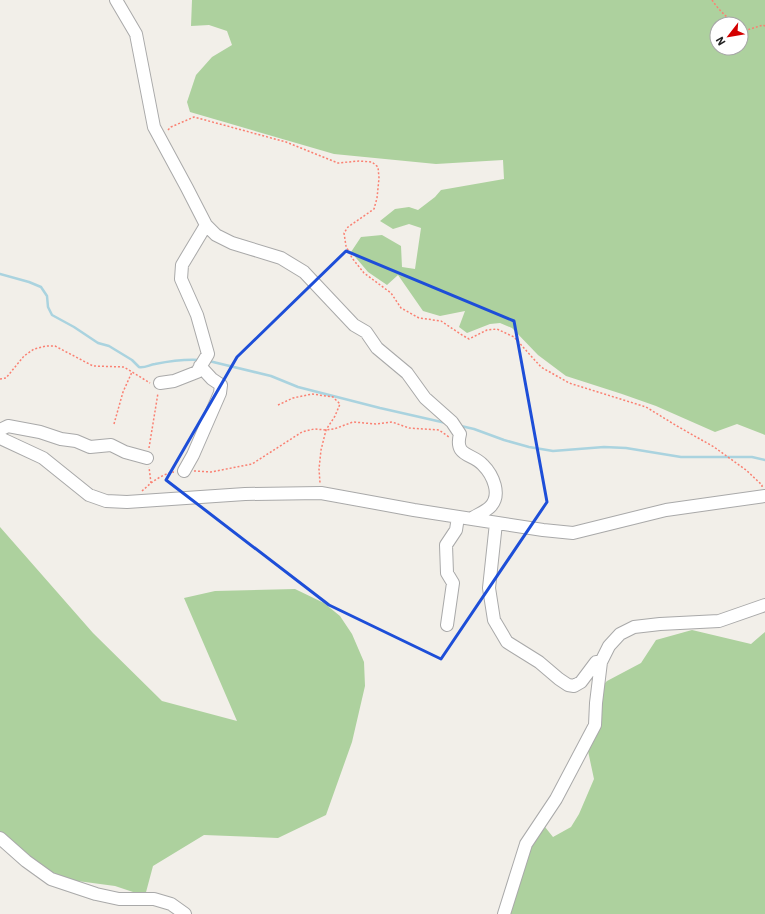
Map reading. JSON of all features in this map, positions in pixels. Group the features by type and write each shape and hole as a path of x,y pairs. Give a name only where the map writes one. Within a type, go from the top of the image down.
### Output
{"street":[{"path":"116,0 136,34 154,127 206,225 216,235 232,243 281,258 304,272 354,325 366,332 378,348 407,373 425,398 452,422 460,434 458,441 459,447 464,453 483,464 490,474 496,489 495,500 490,507 474,516 474,519"},
{"path":"160,383 174,381 197,372 208,354 197,315 181,279 182,265 206,225"},
{"path":"184,471 193,456 220,393 221,385 212,379 200,366"},
{"path":"0,430 8,426 40,432 90,446 111,445 125,452 147,458"},
{"path":"0,438 43,458 89,495 106,501 127,502 245,494 321,493 458,517 573,533 666,510 764,496"},
{"path":"447,625 453,583 447,573 446,545 456,530 458,517"},
{"path":"496,523 489,588 494,620 508,642 539,662 568,685 574,686 581,682 596,662 601,662"},
{"path":"504,914 526,844 556,799 595,725 601,662 609,646 620,634 634,628 660,624 719,621 765,605"},
{"path":"0,838 26,861 51,879 96,894 119,899 154,899 171,904 185,914"}],"path":[{"path":"712,0 726,16"},
{"path":"749,29 762,25 765,26"},
{"path":"167,131 171,127 194,117 286,142 338,163 372,162 378,168 379,178 377,198 374,209 348,227 344,233 346,246 352,258 360,268 390,293 401,308 419,318 441,321 469,339 487,330 497,329 514,337 541,367 569,383 646,407 714,447 746,470 762,485 764,496"},
{"path":"0,379 6,378 24,356 34,349 46,346 55,346 93,366 124,367 150,383 160,383 147,458 151,483"},
{"path":"114,424 132,372"},
{"path":"278,404 293,398 312,394 333,397 340,404 335,416 326,430 321,450 319,469 321,493"},
{"path":"127,502 158,478 170,472 211,472 252,464 302,432 314,429 334,429 353,422 376,424 392,422 409,428 440,430 453,440 458,441"}],"highlighted area":[{"path":"346,251 514,321 547,502 441,659 329,605 166,480 237,357"}],"green space":[{"path":"192,0 765,0 765,435 737,424 715,432 656,406 566,376 538,355 512,328 500,323 490,324 467,333 459,327 465,311 440,316 423,311 398,275 387,285 368,272 351,252 361,237 382,235 401,246 402,267 415,269 421,228 409,224 393,229 380,221 395,209 409,207 418,210 435,197 441,190 504,179 503,160 436,164 334,154 190,112 187,102 196,75 212,57 232,45 227,31 209,25 191,26"},
{"path":"0,527 93,633 162,701 237,721 184,598 215,591 295,589 324,603 340,616 352,634 364,662 365,686 352,742 326,815 278,838 204,835 153,866 145,896 115,886 70,880 39,868 0,835"},
{"path":"692,630 751,644 765,632 765,914 507,914 530,849 545,827 553,837 571,827 579,814 594,779 588,751 601,687 607,681 641,663 656,640"}],"waterway":[{"path":"0,274 41,287 47,296 48,307 52,315 98,343 109,346 132,360 139,367 178,360 200,360"},
{"path":"209,361 271,376 298,387 446,423"},
{"path":"461,426 529,447 553,451 604,447 626,448 681,457 752,457 765,460"}]}
